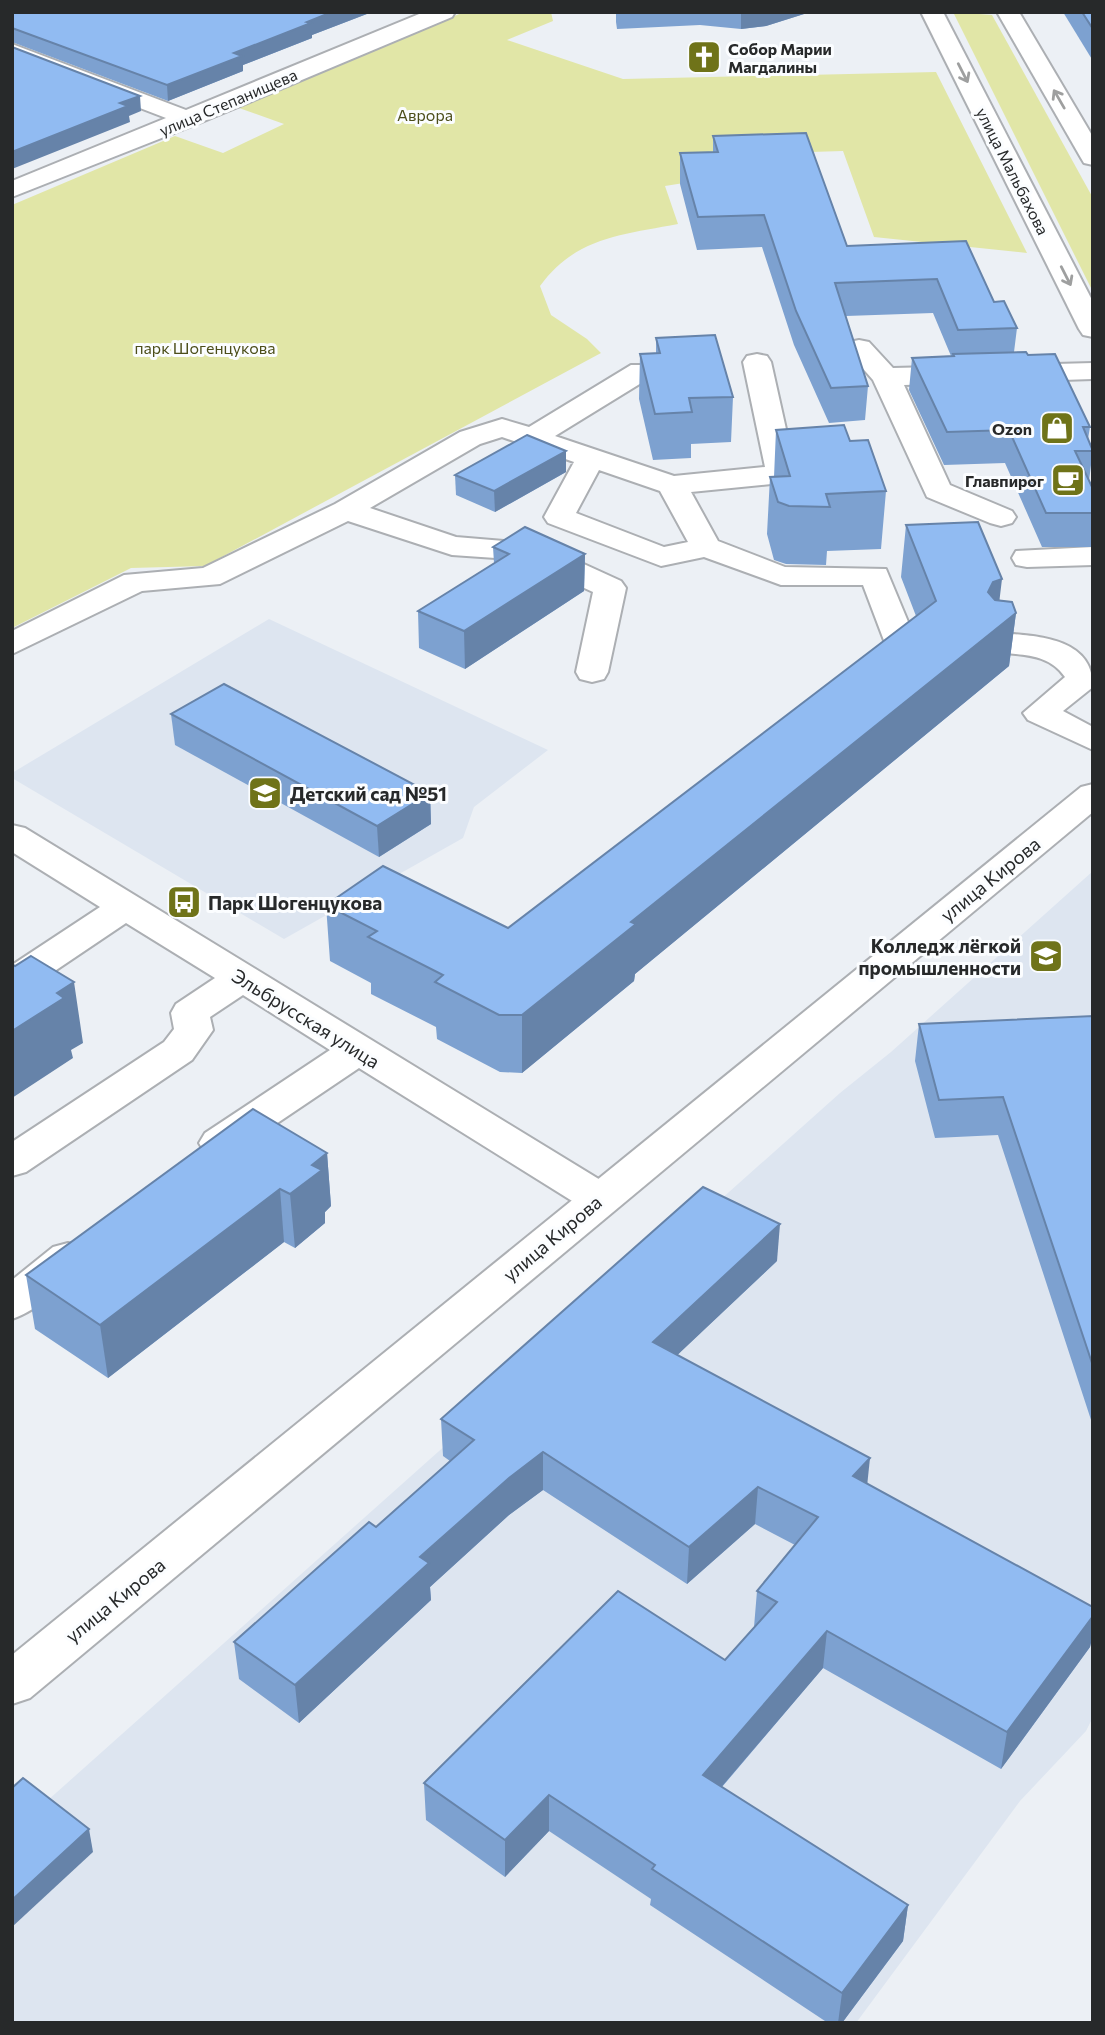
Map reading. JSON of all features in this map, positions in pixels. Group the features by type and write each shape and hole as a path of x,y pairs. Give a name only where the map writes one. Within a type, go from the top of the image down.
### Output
{"main road":[{"name":"улица Степанищева","path":"12,190 444,12"},
{"name":"улица Мальбахова","path":"932,12 1093,330"},
{"path":"1008,12 1093,158"},
{"path":"12,51 189,119"},
{"path":"859,348 886,377 938,491 1001,517"},
{"path":"12,644 135,582 209,577 346,510 470,438 502,428 671,485 781,474 757,362"},
{"path":"532,438 641,371"},
{"path":"886,377 1093,371"},
{"path":"591,458 559,517 661,557 706,547 781,576 875,576 912,639 905,653 861,687"},
{"path":"671,485 706,547"},
{"path":"346,510 452,546 529,551 610,588 592,672"},
{"path":"1027,558 1093,556"},
{"path":"1000,643 1045,645 1061,653 1078,668 1083,679 1040,713 1093,740"},
{"name":"улица Кирова","path":"12,1684 1093,794"},
{"name":"Эльбрусская улица","path":"12,836 600,1199"},
{"path":"12,983 126,906"},
{"path":"12,1162 178,1051 194,1030 190,1013 242,978"},
{"path":"189,1164 358,1050"},
{"path":"12,1303 95,1237"}],"shaded area":[{"name":"Детский сад №51","path":"269,619 548,750 474,807 463,838 284,939 12,778 12,773"},
{"path":"1093,871 1093,1717 1086,1731 1020,1801 856,2023 12,2023 12,1812 47,1801 840,1093 891,1052"}],"green space":[{"name":"парк Шогенцукова","path":"464,12 551,12 553,21 507,40 623,79 936,72 1027,253 874,237 843,151 685,156 690,182 665,186 678,224 619,236 584,248 569,257 540,286 551,315 587,339 601,353 205,566 131,568 12,628 12,205 175,136 223,153 284,124 239,108"},
{"path":"953,12 992,15 1093,198 1093,292"}],"building":[{"path":"12,12 332,12 234,53 242,56 167,85 12,28"},
{"path":"1082,12 1093,12 1093,29"},
{"path":"12,47 140,96 120,103 128,106 12,152"},
{"path":"806,133 847,246 966,241 994,302 1004,301 1017,328 958,330 937,279 835,283 868,386 831,388 796,311 764,215 698,217 680,153 718,152 713,136"},
{"path":"715,335 733,397 689,398 692,412 655,414 640,354 660,353 656,338"},
{"path":"1026,352 1028,355 1055,354 1090,427 1083,427 1093,451 1075,451 1093,489 1093,513 1046,513 1009,430 947,432 912,358"},
{"path":"844,425 850,441 868,440 886,491 826,494 830,507 789,506 778,502 770,477 790,476 776,430"},
{"path":"527,435 566,451 494,491 455,475"},
{"path":"978,522 1002,579 993,582 988,592 995,600 1012,602 1016,613 631,922 636,924 522,1015 499,1015 435,982 443,975 368,937 377,931 326,905 383,866 508,928 936,601 906,525"},
{"path":"525,527 585,554 464,631 418,611 509,554 493,547"},
{"path":"224,684 430,793 377,826 171,714"},
{"path":"31,956 74,982 57,993 64,998 12,1031 12,964 15,966"},
{"path":"1093,1016 1093,1366 1003,1097 939,1100 919,1024"},
{"path":"253,1109 327,1153 312,1165 322,1170 290,1194 280,1189 100,1325 26,1275"},
{"path":"703,1187 780,1224 653,1342 870,1458 853,1476 1093,1607 1093,1616 1007,1732 827,1631 703,1775 908,1905 842,1993 652,1869 655,1865 549,1795 505,1840 424,1783 618,1591 725,1660 777,1602 757,1591 818,1517 758,1487 689,1547 543,1452 509,1478 420,1557 429,1563 295,1685 234,1642 369,1522 376,1527 474,1440 441,1419"},
{"path":"23,1778 89,1829 12,1900 12,1788"}],"place":[{"name":"Собор Марии Магдалины","path":"704,57"},
{"name":"Ozon","path":"1057,428"},
{"name":"Главпирог","path":"1068,480"},
{"name":"Детский сад №51","path":"265,793"},
{"name":"Парк Шогенцукова","path":"184,902"},
{"name":"Колледж лёгкой промышленности","path":"1046,956"}],"park label":[{"name":"Аврора","path":"425,114"}]}
